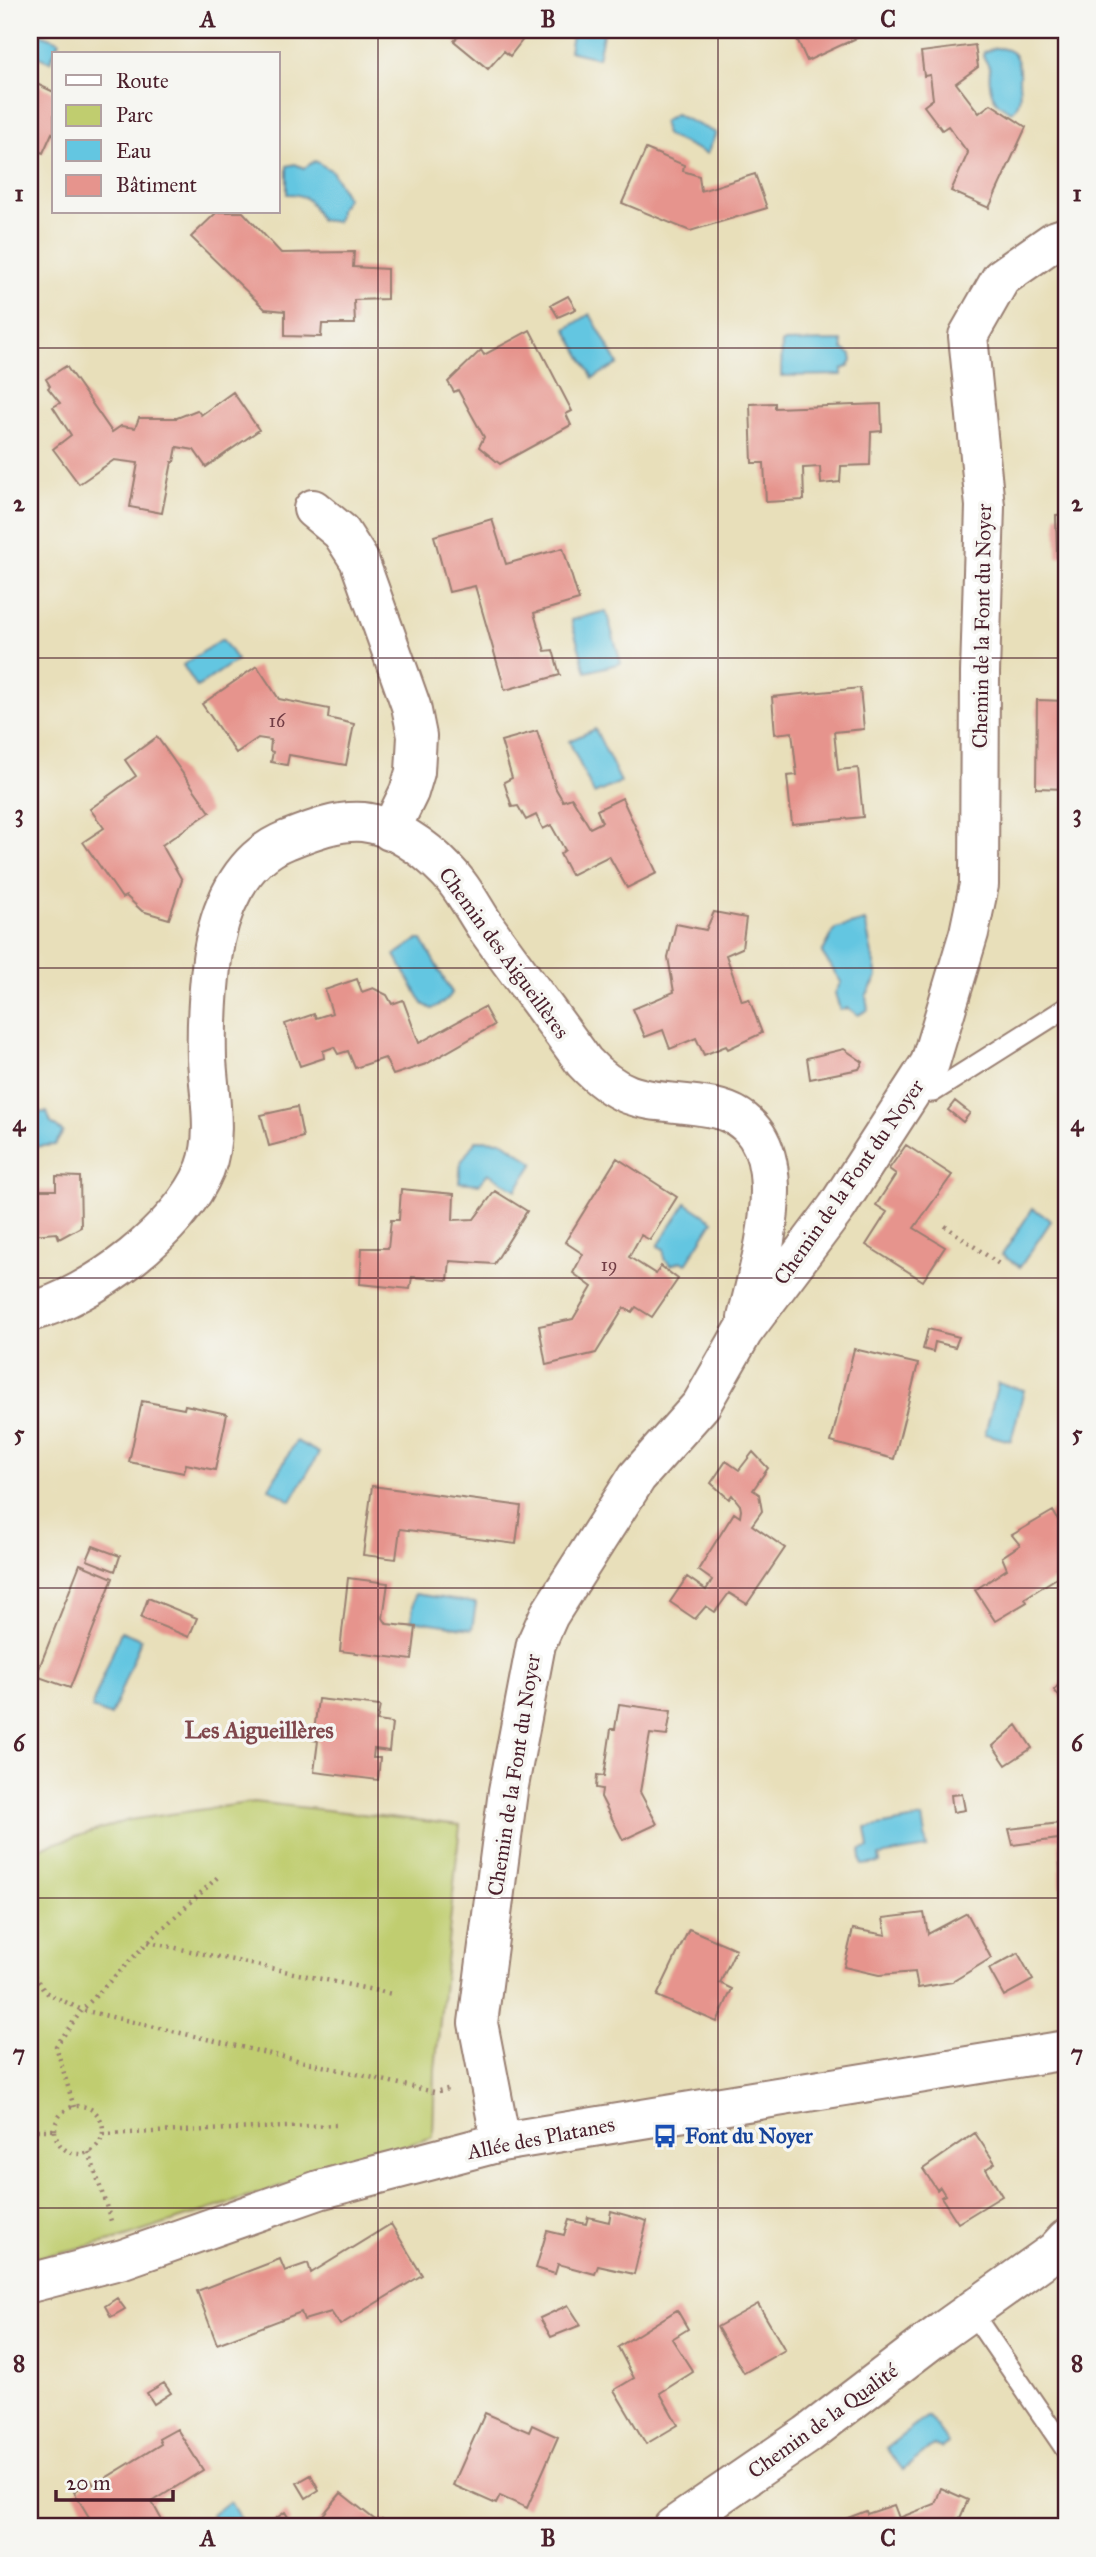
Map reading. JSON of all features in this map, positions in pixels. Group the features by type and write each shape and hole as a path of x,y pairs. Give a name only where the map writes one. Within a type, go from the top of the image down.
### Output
{"street":[{"name":"Chemin de la Font du Noyer","path":"501,2142 478,2023 508,1791 536,1644 548,1615 637,1477 701,1405 743,1332 837,1207 930,1063 969,933 979,885 980,673 985,506 968,336 1002,278 1054,241 1066,237"},
{"path":"313,509 341,532 359,560 411,706 417,736 415,772 409,792 390,831"},
{"name":"Chemin des Aigueillères","path":"30,1312 53,1305 101,1278 145,1246 194,1193 206,1166 212,1142 207,1056 212,956 227,897 249,866 273,846 334,824 364,822 416,844 446,870 584,1062 599,1078 635,1098 717,1109 739,1118 757,1132 770,1165 769,1202 764,1246 743,1332"},
{"name":"Allée des Platanes","path":"30,2283 123,2259 319,2190 501,2142 1066,2050"},
{"name":"Chemin de la Qualité","path":"673,2527 807,2435 1055,2250 1066,2239"}],"lane":[{"path":"911,1093 933,1092 1066,1008"},
{"path":"971,2311 1066,2450"}],"path":[{"path":"945,1226 999,1264"},
{"path":"74,2107 56,2046 82,2010 148,1942 220,1875"},
{"path":"148,1942 392,1994"},
{"path":"30,1970 45,1992 82,2010 434,2092 490,2078"},
{"path":"74,2107 89,2108 96,2113 103,2126 103,2134 96,2147 81,2154 66,2150 55,2130 61,2115 74,2107"},
{"path":"103,2134 337,2125"},
{"path":"30,2130 55,2130"},
{"path":"89,2151 123,2259"}],"green space":[{"path":"254,1802 460,1825 435,2070 433,2137 116,2240 30,2259 30,1851 129,1820"}],"water":[{"path":"30,30 59,41 52,52 50,62 30,53"},
{"path":"573,30 604,30 598,58 569,51"},
{"path":"994,48 1012,52 1017,61 1020,96 1012,112 1000,105 991,89 990,68 983,56 984,52"},
{"path":"675,114 716,133 707,154 666,135 663,122"},
{"path":"315,161 332,171 347,198 337,222 320,220 308,200 287,194 287,166 295,164 304,168"},
{"path":"590,314 618,364 593,378 566,329"},
{"path":"842,341 843,349 851,355 852,361 848,367 842,369 842,375 781,376 782,342"},
{"path":"606,611 621,663 586,672 571,620"},
{"path":"222,639 237,660 197,687 183,665"},
{"path":"595,729 621,782 594,794 569,741"},
{"path":"865,921 877,977 866,996 868,1010 858,1015 848,1008 840,1010 835,993 841,982 822,953 835,929"},
{"path":"417,940 422,940 452,993 447,1000 432,1009 423,1004 395,955"},
{"path":"47,1112 51,1123 63,1132 55,1145 30,1147 30,1113"},
{"path":"476,1140 502,1141 534,1163 516,1190 488,1173 479,1184 459,1182 461,1162"},
{"path":"686,1203 713,1221 686,1264 681,1261 671,1265 664,1259 664,1249 658,1246"},
{"path":"1033,1208 1051,1221 1020,1267 1002,1255"},
{"path":"998,1383 1024,1390 1011,1441 985,1434"},
{"path":"296,1441 319,1453 291,1501 269,1488"},
{"path":"415,1594 476,1603 472,1629 411,1620"},
{"path":"121,1631 141,1639 111,1716 91,1708"},
{"path":"922,1818 927,1848 879,1856 880,1863 862,1865 860,1850 869,1848 866,1828"},
{"path":"928,2416 948,2443 941,2448 934,2445 903,2470 886,2448"},
{"path":"230,2502 245,2527 219,2527 211,2514"}],"building":[{"path":"453,30 514,30 524,38 510,56 504,51 488,69 454,41 459,35"},
{"path":"793,30 858,30 861,36 807,61"},
{"path":"975,45 978,67 956,83 979,113 991,104 1026,127 989,208 951,191 968,153 948,126 942,130 924,106 933,99 930,75 924,76 921,52"},
{"path":"30,81 52,91 52,133 43,153 30,148"},
{"path":"646,149 684,165 683,171 699,176 701,191 755,174 767,208 690,231 622,203"},
{"path":"215,214 245,214 281,253 354,252 353,267 387,269 387,299 354,300 355,324 322,324 321,337 285,336 285,311 265,309 191,237"},
{"path":"568,296 576,309 558,317 551,305"},
{"path":"530,330 572,411 566,414 571,425 500,464 479,447 484,437 458,390 454,392 448,382 481,350 484,355"},
{"path":"66,366 112,432 121,426 135,428 139,418 177,418 197,410 201,415 233,392 259,430 206,467 194,450 177,447 162,513 130,507 138,463 114,460 79,484 53,449 71,435 53,407 60,403 48,388 50,386 46,379"},
{"path":"775,403 775,408 881,404 882,431 871,432 870,465 841,466 840,482 821,484 820,467 803,468 804,500 766,502 764,463 752,463 750,404"},
{"path":"1066,514 1066,557 1057,557 1056,515"},
{"path":"492,519 506,564 563,548 579,600 534,613 545,651 553,650 560,675 505,690 475,586 449,592 434,536"},
{"path":"257,666 279,699 329,709 328,718 354,724 346,765 289,755 287,765 271,762 271,740 258,738 236,753 202,704"},
{"path":"860,688 864,729 834,732 838,770 858,768 863,817 792,824 787,776 797,775 792,732 775,734 772,697"},
{"path":"1037,700 1066,701 1066,789 1036,788"},
{"path":"537,731 556,789 563,801 572,798 590,828 602,822 597,810 622,798 657,873 627,888 609,856 571,875 560,854 565,850 551,825 543,829 536,815 526,820 518,806 512,807 504,782 512,778 501,741"},
{"path":"157,737 210,812 162,845 182,880 169,919 142,911 126,896 122,898 83,842 104,828 90,809 136,776 125,760"},
{"path":"714,912 746,918 742,948 726,955 742,1001 749,999 762,1033 728,1049 726,1046 704,1055 696,1038 670,1049 663,1030 645,1037 633,1009 674,992 668,957 676,924 706,930"},
{"path":"357,979 362,992 373,988 387,995 392,1004 403,1000 419,1043 484,1007 494,1025 426,1064 393,1075 385,1058 355,1068 348,1051 338,1054 334,1047 323,1051 324,1058 300,1066 285,1024 314,1014 316,1018 332,1013 325,990"},
{"path":"844,1049 863,1062 859,1069 810,1079 807,1058"},
{"path":"955,1101 970,1113 963,1122 948,1110"},
{"path":"297,1107 303,1137 269,1146 261,1115"},
{"path":"906,1145 952,1175 914,1228 945,1247 923,1281 866,1245 887,1212 876,1205 896,1174 889,1169"},
{"path":"617,1158 677,1197 650,1240 641,1235 629,1257 656,1274 661,1266 678,1279 652,1317 636,1307 632,1312 624,1308 596,1353 546,1365 539,1326 573,1319 592,1287 573,1273 583,1254 565,1242"},
{"path":"56,1176 80,1177 81,1227 59,1239 57,1233 30,1235 30,1190 56,1190"},
{"path":"401,1189 454,1194 453,1220 474,1219 495,1191 527,1211 494,1264 450,1261 448,1280 412,1277 410,1289 360,1284 362,1248 388,1248 391,1220 399,1220"},
{"path":"928,1329 959,1337 955,1347 935,1342 933,1352 923,1349"},
{"path":"854,1349 918,1364 894,1459 831,1442"},
{"path":"142,1401 184,1409 185,1405 227,1414 215,1470 186,1464 184,1473 129,1462"},
{"path":"753,1452 768,1468 753,1490 759,1494 762,1511 752,1525 785,1548 747,1604 729,1593 715,1612 706,1606 695,1619 670,1602 687,1577 706,1590 712,1580 698,1570 734,1513 740,1517 741,1510 732,1495 729,1499 711,1483 726,1461 739,1470"},
{"path":"372,1486 521,1506 516,1544 400,1529 396,1559 363,1555"},
{"path":"1053,1511 1060,1523 1066,1519 1066,1572 1025,1598 1027,1602 995,1621 975,1590 1007,1569 1002,1557 1020,1545 1012,1535"},
{"path":"93,1546 120,1556 115,1571 87,1560"},
{"path":"80,1564 113,1578 70,1688 36,1676"},
{"path":"348,1578 388,1583 383,1618 387,1624 416,1627 412,1660 340,1651"},
{"path":"148,1598 197,1618 189,1637 141,1618"},
{"path":"1064,1679 1066,1681 1064,1702 1054,1690"},
{"path":"318,1699 380,1706 377,1721 392,1723 389,1751 374,1749 373,1758 380,1758 378,1780 314,1772 318,1741 313,1740"},
{"path":"619,1704 671,1711 667,1736 650,1734 640,1792 657,1824 623,1840 601,1797 602,1789 596,1788 597,1775 604,1776 611,1729 615,1729"},
{"path":"1017,1725 1032,1748 1006,1765 993,1746"},
{"path":"962,1794 965,1810 953,1812 951,1795"},
{"path":"1060,1813 1066,1813 1066,1904 1061,1904 1059,1839 1013,1845 1009,1829 1060,1823"},
{"path":"924,1913 928,1934 967,1913 991,1958 952,1982 918,1988 915,1972 879,1975 844,1967 853,1929 886,1935 883,1918"},
{"path":"689,1929 736,1949 720,1983 732,1989 717,2022 657,1996"},
{"path":"1018,1953 1033,1980 1004,1996 989,1969"},
{"path":"975,2133 995,2163 986,2169 1002,2196 958,2223 941,2197 945,2195 940,2187 937,2190 923,2169"},
{"path":"611,2211 647,2221 634,2274 598,2266 595,2274 558,2264 555,2274 536,2268 547,2231 564,2235 569,2220 586,2224 588,2217 609,2222"},
{"path":"391,2224 422,2275 340,2325 331,2312 304,2320 301,2312 217,2344 197,2291 280,2259 285,2271 308,2263 311,2273"},
{"path":"117,2298 125,2309 111,2317 105,2306"},
{"path":"758,2304 785,2350 744,2373 717,2327"},
{"path":"568,2305 581,2325 551,2337 540,2318"},
{"path":"677,2310 688,2329 672,2339 693,2372 660,2393 678,2425 646,2444 614,2390 634,2378 618,2347"},
{"path":"164,2383 171,2393 154,2404 147,2393"},
{"path":"485,2413 529,2432 532,2425 558,2437 527,2508 500,2496 496,2504 453,2485"},
{"path":"177,2429 203,2470 152,2502 164,2524 158,2527 135,2527 129,2518 113,2527 95,2527 74,2492 91,2480 94,2485 161,2444 159,2439"},
{"path":"311,2475 319,2490 306,2498 297,2483"},
{"path":"941,2488 968,2500 956,2527 824,2527 866,2511 867,2514 894,2505 899,2518 935,2504"},
{"path":"341,2493 379,2523 382,2519 392,2527 313,2527"},
{"path":"285,2512 291,2522 287,2525 289,2527 264,2527"}],"place":[{"name":"Font du Noyer","path":"665,2136"}],"district":[{"name":"Les Aigueillères","path":"259,1730"}]}
